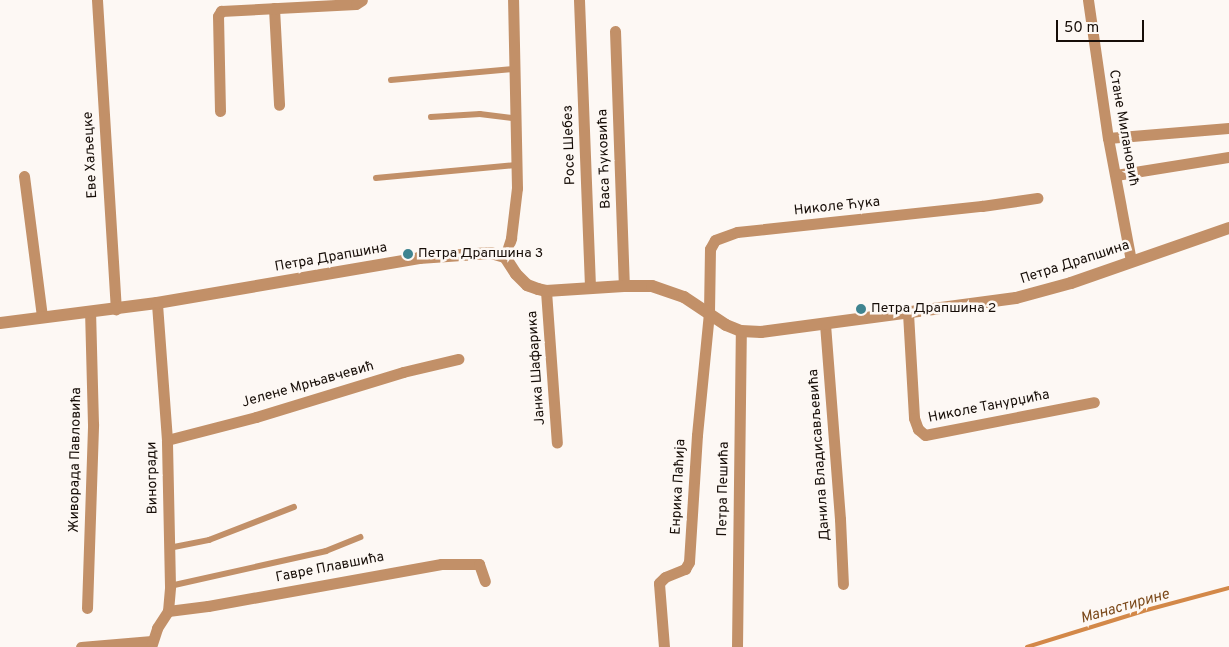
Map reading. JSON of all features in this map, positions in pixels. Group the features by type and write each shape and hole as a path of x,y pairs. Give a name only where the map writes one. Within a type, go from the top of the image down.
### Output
{"street":[{"name":"Еве Хаљецке","path":"97,0 116,309"},
{"path":"220,111 219,12 223,10 356,4 362,0"},
{"path":"505,257 509,249 515,205 513,0"},
{"name":"Росе Шебез","path":"579,0 590,288"},
{"name":"Стане Милановић","path":"1088,0 1108,138 1131,261"},
{"path":"274,8 279,105"},
{"name":"Васа Ћуковића","path":"615,31 624,286"},
{"path":"1108,138 1229,128"},
{"path":"1116,175 1229,157"},
{"path":"24,176 42,317"},
{"name":"Николе Ћука","path":"710,312 710,249 715,240 726,235 737,232 1037,198"},
{"name":"Петра Драпшина","path":"0,323 157,304 418,258 491,253 505,257 516,274 528,285 546,291 624,286 665,289 684,296 710,312 726,325 742,330 761,332 1016,298 1045,291 1229,228"},
{"name":"Јанка Шафарика","path":"546,291 557,443"},
{"name":"Виногради","path":"152,644 157,628 168,610 170,586 167,440 157,304"},
{"name":"Живорада Павловића","path":"87,608 93,424 90,312"},
{"name":"Енрика Паћија","path":"664,647 659,583 665,577 685,569 690,562 697,435 710,312"},
{"name":"Николе Танурџића","path":"908,313 914,418 918,429 925,435 1094,402"},
{"name":"Данила Владисављевића","path":"825,324 843,584"},
{"name":"Петра Пешића","path":"737,647 742,330"},
{"name":"Јелене Мрњавчевић","path":"167,440 256,417 403,372 458,359"},
{"name":"Гавре Плавшића","path":"168,610 208,606 441,564 478,564 486,581"},
{"path":"81,647 152,644"}],"lane":[{"path":"391,80 514,69"},
{"path":"431,117 485,114 514,118"},
{"path":"376,178 516,165"},
{"path":"169,548 209,540 294,507"},
{"path":"170,586 326,551 360,537"}],"waterway":[{"name":"Манастирине","path":"1027,647 1143,611 1229,588"}],"place":[{"name":"Петра Драпшина 3","path":"408,254"},
{"name":"Петра Драпшина 2","path":"861,309"}]}
